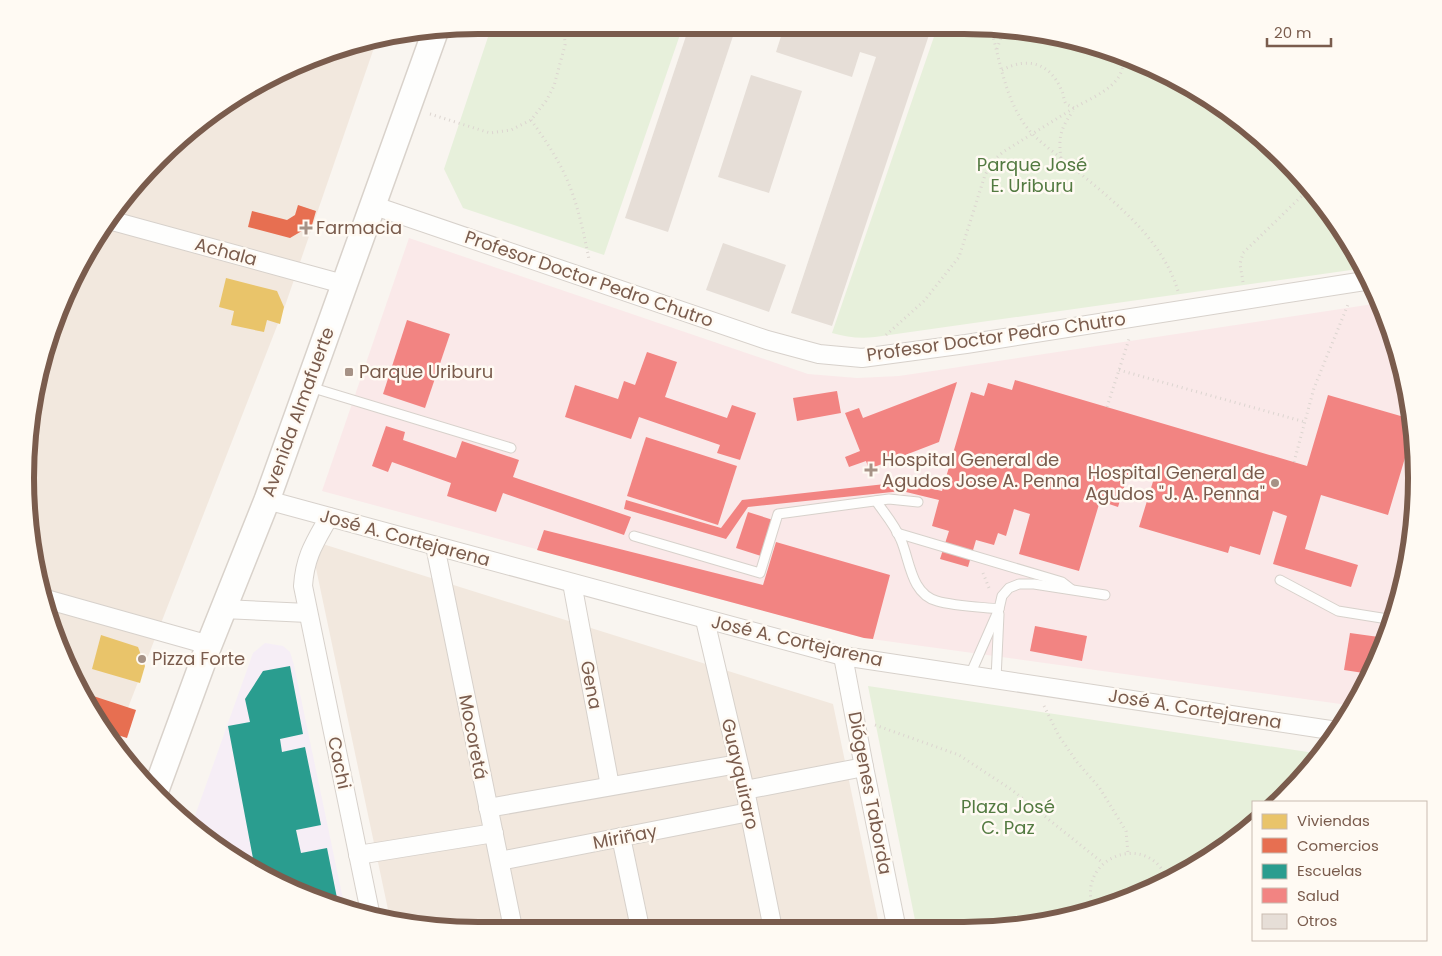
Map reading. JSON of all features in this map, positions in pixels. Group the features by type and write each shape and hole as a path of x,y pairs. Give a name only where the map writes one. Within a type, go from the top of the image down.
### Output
{"main road":[{"name":"Avenida Almafuerte","path":"158,785 209,645 267,500 433,37"}],"street":[{"name":"Profesor Doctor Pedro Chutro","path":"372,205 767,340 819,354 862,358 966,344 1362,281"},
{"name":"Achala","path":"116,222 343,284"},
{"name":"José A. Cortejarena","path":"267,500 843,656 1329,730"},
{"name":"Cachi","path":"329,517 308,554 304,568 303,586 369,909"},
{"name":"Mocoretá","path":"435,546 512,922"},
{"name":"Gena","path":"572,583 610,786"},
{"path":"51,601 209,645"},
{"path":"223,610 308,613"},
{"name":"Guayquiraro","path":"705,620 745,790 772,922"},
{"name":"Diógenes Taborda","path":"843,656 895,922"},
{"path":"488,808 738,764"},
{"path":"745,790 864,767"},
{"name":"Miriñay","path":"500,861 749,812"},
{"path":"358,855 494,834"},
{"path":"621,837 639,922"}],"lane":[{"path":"308,386 511,448"},
{"path":"634,536 760,573 778,514 889,499 918,502"},
{"path":"876,501 891,521 918,588 926,596 936,601 999,609"},
{"path":"897,533 1062,582 1074,590"},
{"path":"1280,580 1338,611 1386,619"},
{"path":"996,679 999,609 1002,596 1009,588 1019,584 1034,584 1105,595"},
{"path":"970,675 999,609"}],"path":[{"path":"408,107 490,132 511,130 531,120 546,101 554,86 565,45 564,34"},
{"path":"993,35 1009,96 1026,126 1134,221 1159,251 1170,271 1178,289 1182,310"},
{"path":"997,50 1002,36"},
{"path":"1002,70 1014,64 1026,62 1038,64 1055,79 1062,91 1066,104 1074,108"},
{"path":"862,358 924,301 959,257 985,175 993,161 1003,152 1115,83 1121,76 1124,64"},
{"path":"1061,158 1060,135 1063,124 1074,108"},
{"path":"531,120 551,149 576,202 590,260 592,280"},
{"path":"1246,300 1240,264 1243,253 1305,193"},
{"path":"1294,462 1314,388 1363,284"},
{"path":"1107,407 1136,317"},
{"path":"1119,370 1305,422"},
{"path":"975,556 999,609"},
{"path":"1039,686 1043,704 1059,736 1077,762 1099,787 1126,831 1128,853"},
{"path":"855,717 959,755 1012,790 1102,863"},
{"path":"1091,904 1090,887 1094,874 1102,863 1114,856 1128,853 1141,854 1162,868 1165,874"}],"shaded area":[{"path":"375,46 286,303 117,736 93,700 68,648 57,621 42,565 35,507 35,449 42,391 57,335 93,256 109,231 144,185 185,144 231,109 256,93 335,57"},
{"name":"Hospital General de Agudos Jose A. Penna","path":"409,238 808,374 857,378 899,376 1372,304 1385,335 1400,391 1407,449 1408,478 1404,536 1400,565 1393,593 1385,621 1374,648 1346,705 864,638 322,491"},
{"path":"310,540 833,704 879,922 478,922 449,921 389,913"},
{"path":"265,643 283,646 290,652 343,901 308,888 256,863 194,819 253,653"}],"green space":[{"path":"489,34 680,34 604,255 463,208 444,169"},
{"name":"Parque José E. Uriburu","path":"935,34 993,35 1051,42 1107,57 1186,93 1234,126 1278,164 1298,185 1333,231 1356,269 875,337 853,337 832,333"},
{"name":"Plaza José C. Paz","path":"868,686 1312,753 1298,771 1269,801 1252,801 1252,816 1234,830 1186,863 1134,888 1107,899 1051,914 993,921 915,922"}],"building: Viviendas":[{"path":"226,278 277,291 284,307 280,324 267,320 264,332 231,325 234,311 219,307"},
{"path":"101,635 138,647 145,666 140,683 92,669"}],"building: Comercios":[{"path":"298,205 316,211 312,225 290,238 248,227 252,211 287,220 295,215"},
{"path":"91,695 136,710 127,738 116,735"}],"building: Escuelas":[{"path":"290,666 303,734 280,739 282,752 305,747 321,825 296,830 301,853 327,848 337,900 308,888 254,861 228,726 250,722 245,699 263,671"}],"building: Salud":[{"path":"407,320 450,334 425,408 383,394"},
{"path":"647,352 677,362 665,397 727,418 732,405 756,413 740,460 717,453 720,445 639,417 631,439 565,417 575,385 618,399 624,381 635,385"},
{"name":"Hospital General de Agudos \"J. A. Penna\"","path":"1015,380 1307,466 1328,395 1404,417 1407,451 1388,515 1321,495 1305,549 1358,565 1351,587 1273,564 1287,516 1273,511 1260,555 1230,546 1228,553 1139,527 1155,475 1130,468 1118,507 1100,501 1079,571 1019,554 1030,514 1014,509 1006,536 998,533 994,545 976,540 968,567 940,559 949,531 932,526 939,500 902,491 748,507 726,539 624,509 626,500 721,528 742,500 903,482 942,491 971,392 984,396 988,383 1012,390"},
{"path":"957,382 939,442 869,469 866,461 849,467 845,457 860,451 845,413 859,408 863,418"},
{"path":"837,391 841,413 797,421 793,398"},
{"path":"386,426 405,432 403,440 456,458 462,441 519,460 513,477 631,517 624,535 503,493 496,512 447,496 451,483 392,462 388,472 372,466"},
{"path":"646,437 737,466 718,525 627,496"},
{"path":"748,512 773,520 761,556 736,548"},
{"path":"544,530 763,585 776,542 890,575 873,639 864,638 537,550"},
{"path":"1035,626 1087,636 1082,661 1030,651"},
{"path":"1350,633 1378,637 1363,673 1344,670"}],"building: Otros":[{"path":"687,34 734,34 668,232 625,218"},
{"path":"782,34 929,34 832,326 791,313 876,57 860,52 852,77 776,52"},
{"path":"751,75 802,91 769,193 718,177"},
{"path":"723,243 786,265 769,312 706,290"}],"place":[{"name":"Farmacia","path":"306,228"},
{"name":"Parque Uriburu","path":"349,372"},
{"name":"Hospital General de Agudos Jose A. Penna","path":"871,470"},
{"name":"Hospital General de Agudos \"J. A. Penna\"","path":"1275,483"},
{"name":"Pizza Forte","path":"142,659"}]}
